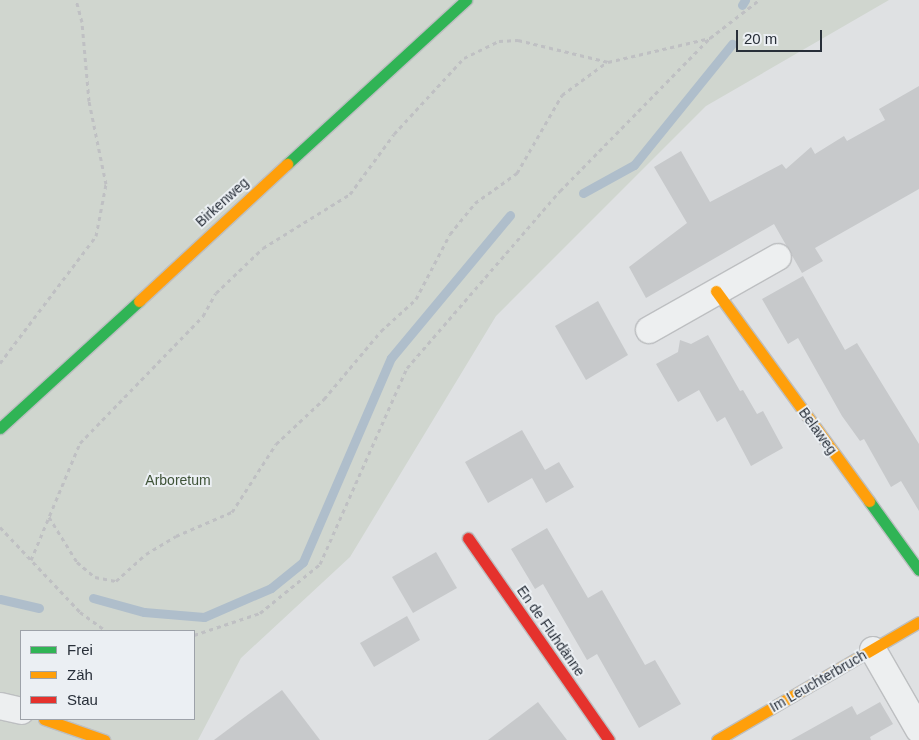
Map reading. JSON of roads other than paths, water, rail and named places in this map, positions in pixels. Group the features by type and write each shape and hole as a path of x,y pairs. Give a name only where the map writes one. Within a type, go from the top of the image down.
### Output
{"street":[{"name":"Birkenweg","path":"0,428 466,0"},
{"path":"649,330 778,257"},
{"name":"Belaweg","path":"716,291 919,570"},
{"name":"En de Fluhdänne","path":"468,538 609,740"},
{"name":"Im Leuchterbruch","path":"717,740 919,622"},
{"path":"873,650 919,730"},
{"path":"0,706 20,711"},
{"path":"47,720 104,740"}],"waterway":[{"path":"742,5 745,0"},
{"path":"583,193 634,165 732,44"},
{"path":"93,598 144,612 204,617 271,588 303,562 391,358 510,215"},
{"path":"0,599 39,608"}],"park label":[{"name":"Arboretum","path":"178,480"}]}
